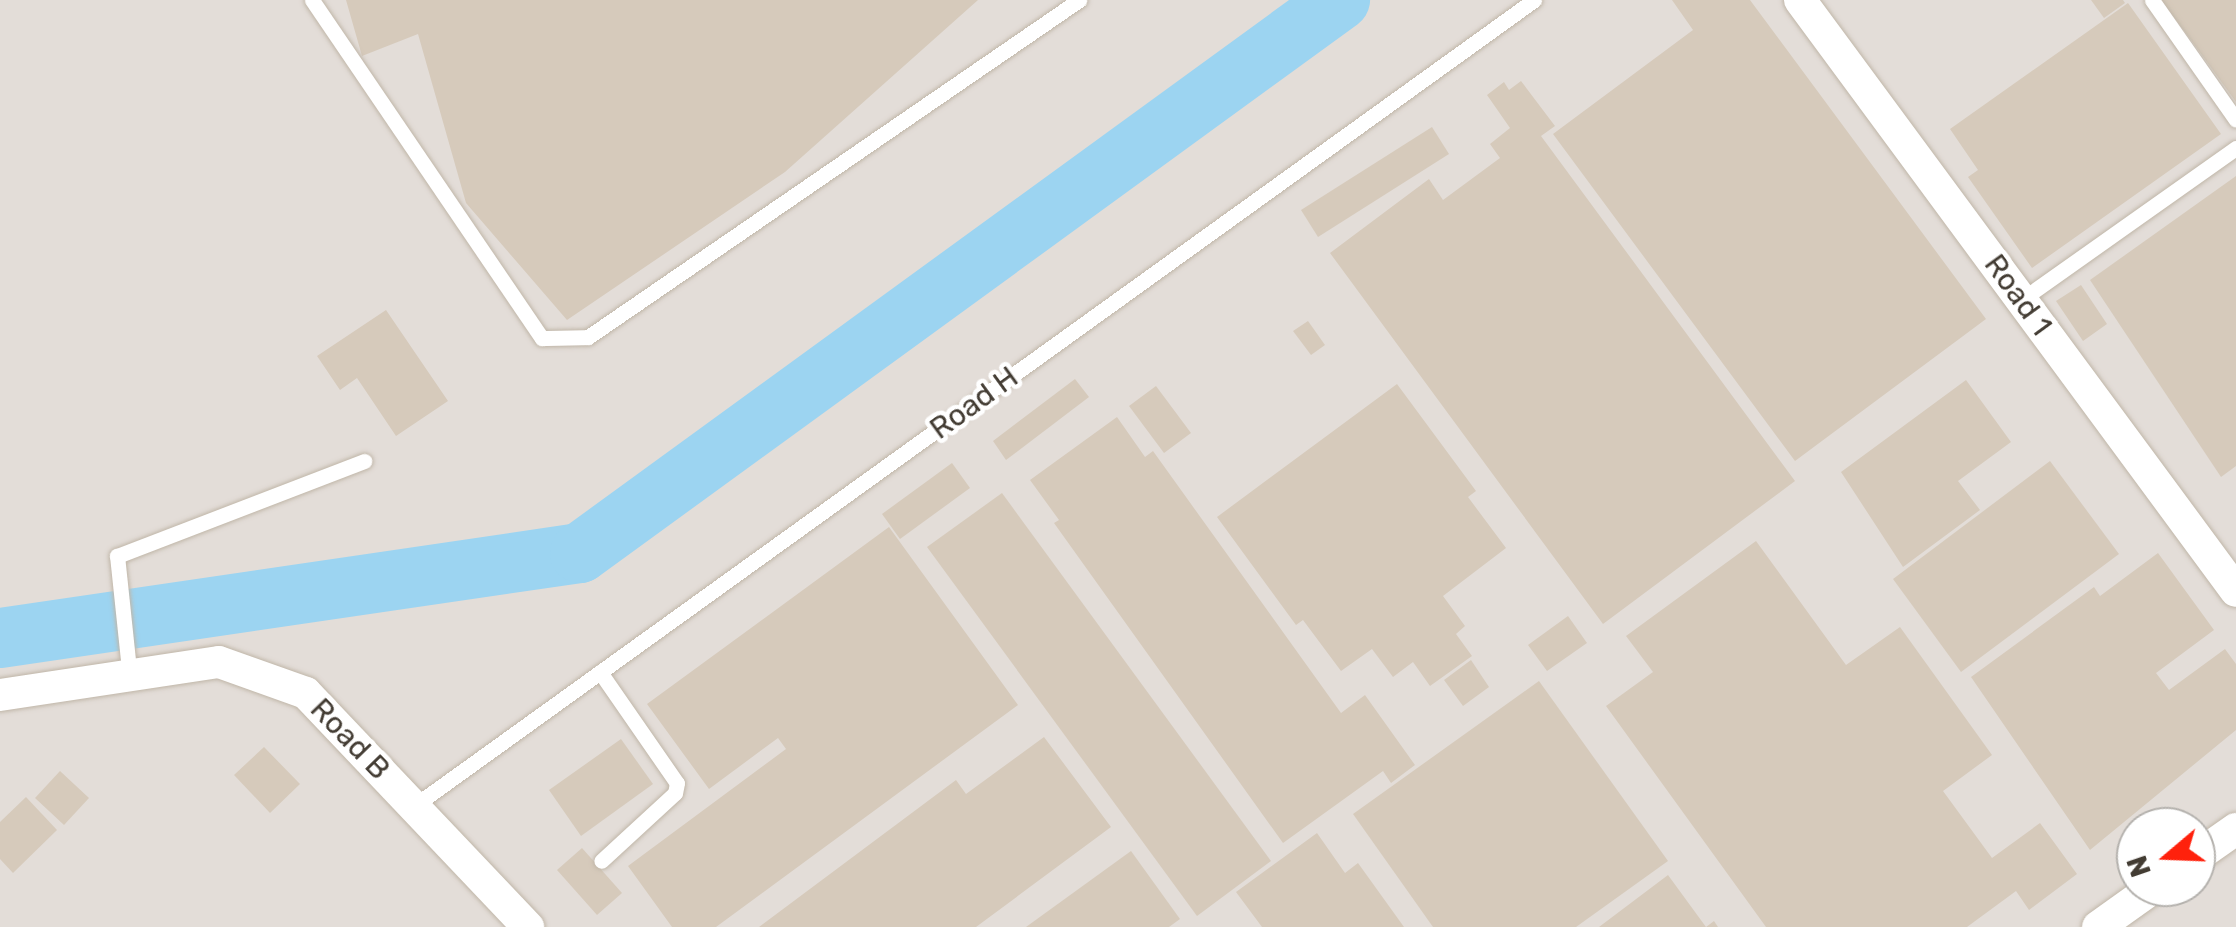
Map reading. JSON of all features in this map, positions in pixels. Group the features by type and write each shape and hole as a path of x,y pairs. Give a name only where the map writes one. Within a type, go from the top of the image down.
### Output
{"street":[{"name":"Road 1","path":"1800,0 2236,590"},
{"name":"Road B","path":"0,695 128,667 219,662 306,693 528,927"},
{"path":"2098,927 2126,907"}],"lane":[{"path":"312,0 542,338 588,338 1079,0"},
{"name":"Road H","path":"414,806 1534,0"},
{"path":"2152,0 2236,120"},
{"path":"2022,300 2236,148"},
{"path":"128,667 115,584 117,556 128,548 364,461"},
{"path":"600,672 677,783 675,794 602,862"}],"shaded area":[{"path":"0,0 2236,0 2236,927 0,927"}],"building":[{"path":"346,0 978,0 785,172 567,320 466,203 418,34 362,56"},
{"path":"1672,0 1750,0 1986,319 1795,461 1553,134 1693,30"},
{"path":"2091,0 2123,0 2125,3 2104,18"},
{"path":"2161,0 2236,0 2236,102 2191,40"},
{"path":"2128,3 2221,134 2032,268 1968,177 1978,170 1950,129"},
{"path":"1521,81 1555,126 1541,136 1795,481 1603,624 1330,253 1429,179 1443,200 1500,158 1490,144 1510,128 1487,95 1504,82 1509,90"},
{"path":"1432,127 1449,154 1318,237 1301,210"},
{"path":"2236,176 2236,466 2221,477 2090,280"},
{"path":"2081,285 2107,324 2083,341 2056,301"},
{"path":"386,310 448,401 396,436 357,378 340,390 317,356"},
{"path":"1308,321 1325,345 1311,355 1293,331"},
{"path":"1075,379 1089,397 1006,460 993,441"},
{"path":"1966,380 2011,442 1958,481 1980,510 1903,567 1841,472"},
{"path":"1397,384 1476,491 1468,497 1506,548 1443,596 1465,626 1456,634 1472,656 1430,686 1413,662 1393,677 1372,649 1341,671 1303,620 1296,625 1217,517"},
{"path":"1156,386 1191,433 1164,453 1129,406"},
{"path":"1117,417 1145,457 1153,451 1341,713 1365,695 1415,765 1391,783 1383,771 1283,843 1054,523 1059,520 1030,480"},
{"path":"2050,461 2119,554 1961,672 1893,579"},
{"path":"952,463 970,488 900,539 882,514"},
{"path":"1002,493 1271,861 1197,916 927,547"},
{"path":"889,527 1018,705 716,927 672,927 628,866 786,749 778,738 709,789 647,704"},
{"path":"1756,541 1846,665 1900,627 1992,755 1943,791 1992,858 2040,823 2077,874 2029,910 2016,891 1967,927 1766,927 1606,706 1653,672 1626,636"},
{"path":"2158,553 2214,630 2156,673 2169,690 2225,649 2236,664 2236,730 2142,807 2116,807 2116,829 2090,850 1971,677 2094,587 2100,596"},
{"path":"1568,616 1587,643 1547,671 1528,645"},
{"path":"1471,660 1489,687 1463,706 1444,680"},
{"path":"1539,681 1668,861 1576,927 1433,927 1353,814"},
{"path":"1044,737 1111,827 976,927 759,927 956,780 966,794"},
{"path":"621,739 653,784 581,836 549,790"},
{"path":"264,747 300,784 270,813 234,775"},
{"path":"60,771 89,798 64,825 35,798"},
{"path":"26,797 57,830 13,873 0,859 0,822"},
{"path":"1317,833 1345,873 1358,863 1404,927 1262,927 1236,892"},
{"path":"582,848 622,893 597,915 557,870"},
{"path":"1131,851 1180,919 1169,927 1026,927"},
{"path":"1668,875 1706,927 1599,927"}],"waterway":[{"path":"0,638 580,553 1340,0"}]}
